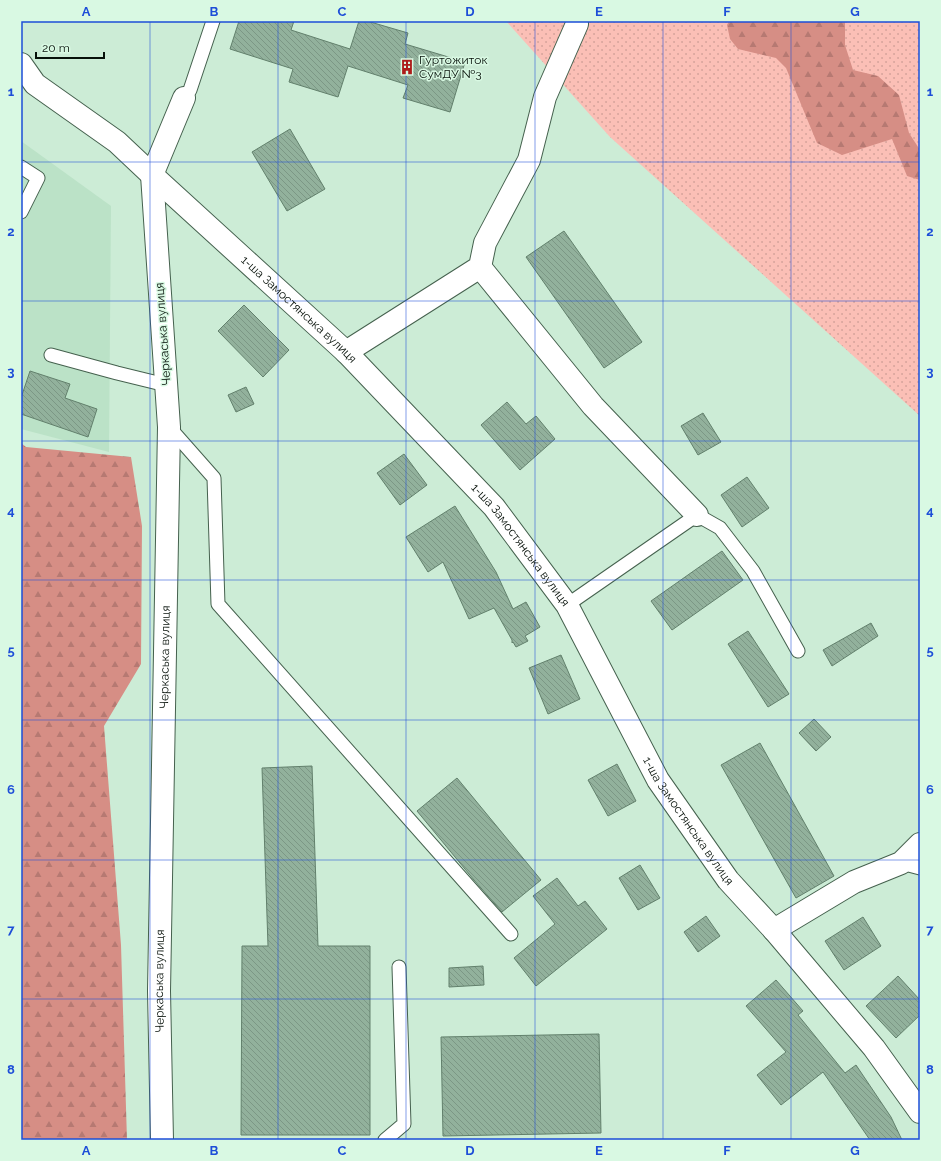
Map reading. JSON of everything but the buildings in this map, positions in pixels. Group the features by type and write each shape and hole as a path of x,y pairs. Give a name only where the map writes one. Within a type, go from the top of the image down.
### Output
{"street":[{"path":"346,352 480,267 485,243 529,160 545,97 577,24"},
{"name":"1-ша Замостянська вулиця","path":"24,75 117,142 346,352 494,507 567,605 658,780 728,880 774,930 874,1048 920,1112"},
{"path":"152,175 184,98"},
{"name":"Черкаська вулиця","path":"152,175 169,426 159,991 162,1140"},
{"path":"480,267 593,406 697,515"},
{"path":"774,930 854,882 910,866 920,844"}],"lane":[{"path":"184,98 190,90 213,21"},
{"path":"21,167 38,178 21,212"},
{"path":"51,355 166,385"},
{"path":"169,426 214,478 218,604 511,934"},
{"path":"567,605 697,515 720,528 753,571 798,651"},
{"path":"385,1140 404,1124 399,967"}],"shaded area":[{"path":"506,21 920,21 920,416 610,137"},
{"path":"21,141 111,206 109,452 21,429"}],"green space":[{"path":"729,21 845,21 845,45 853,70 878,76 899,95 909,133 920,150 920,180 907,176 892,139 842,155 817,143 786,68 776,58 738,49 730,39 727,25"},
{"path":"21,443 26,447 131,457 142,526 141,664 104,726 121,945 127,1140 21,1140"}],"place":[{"name":"Гуртожиток СумДУ №3","path":"407,67"}]}
